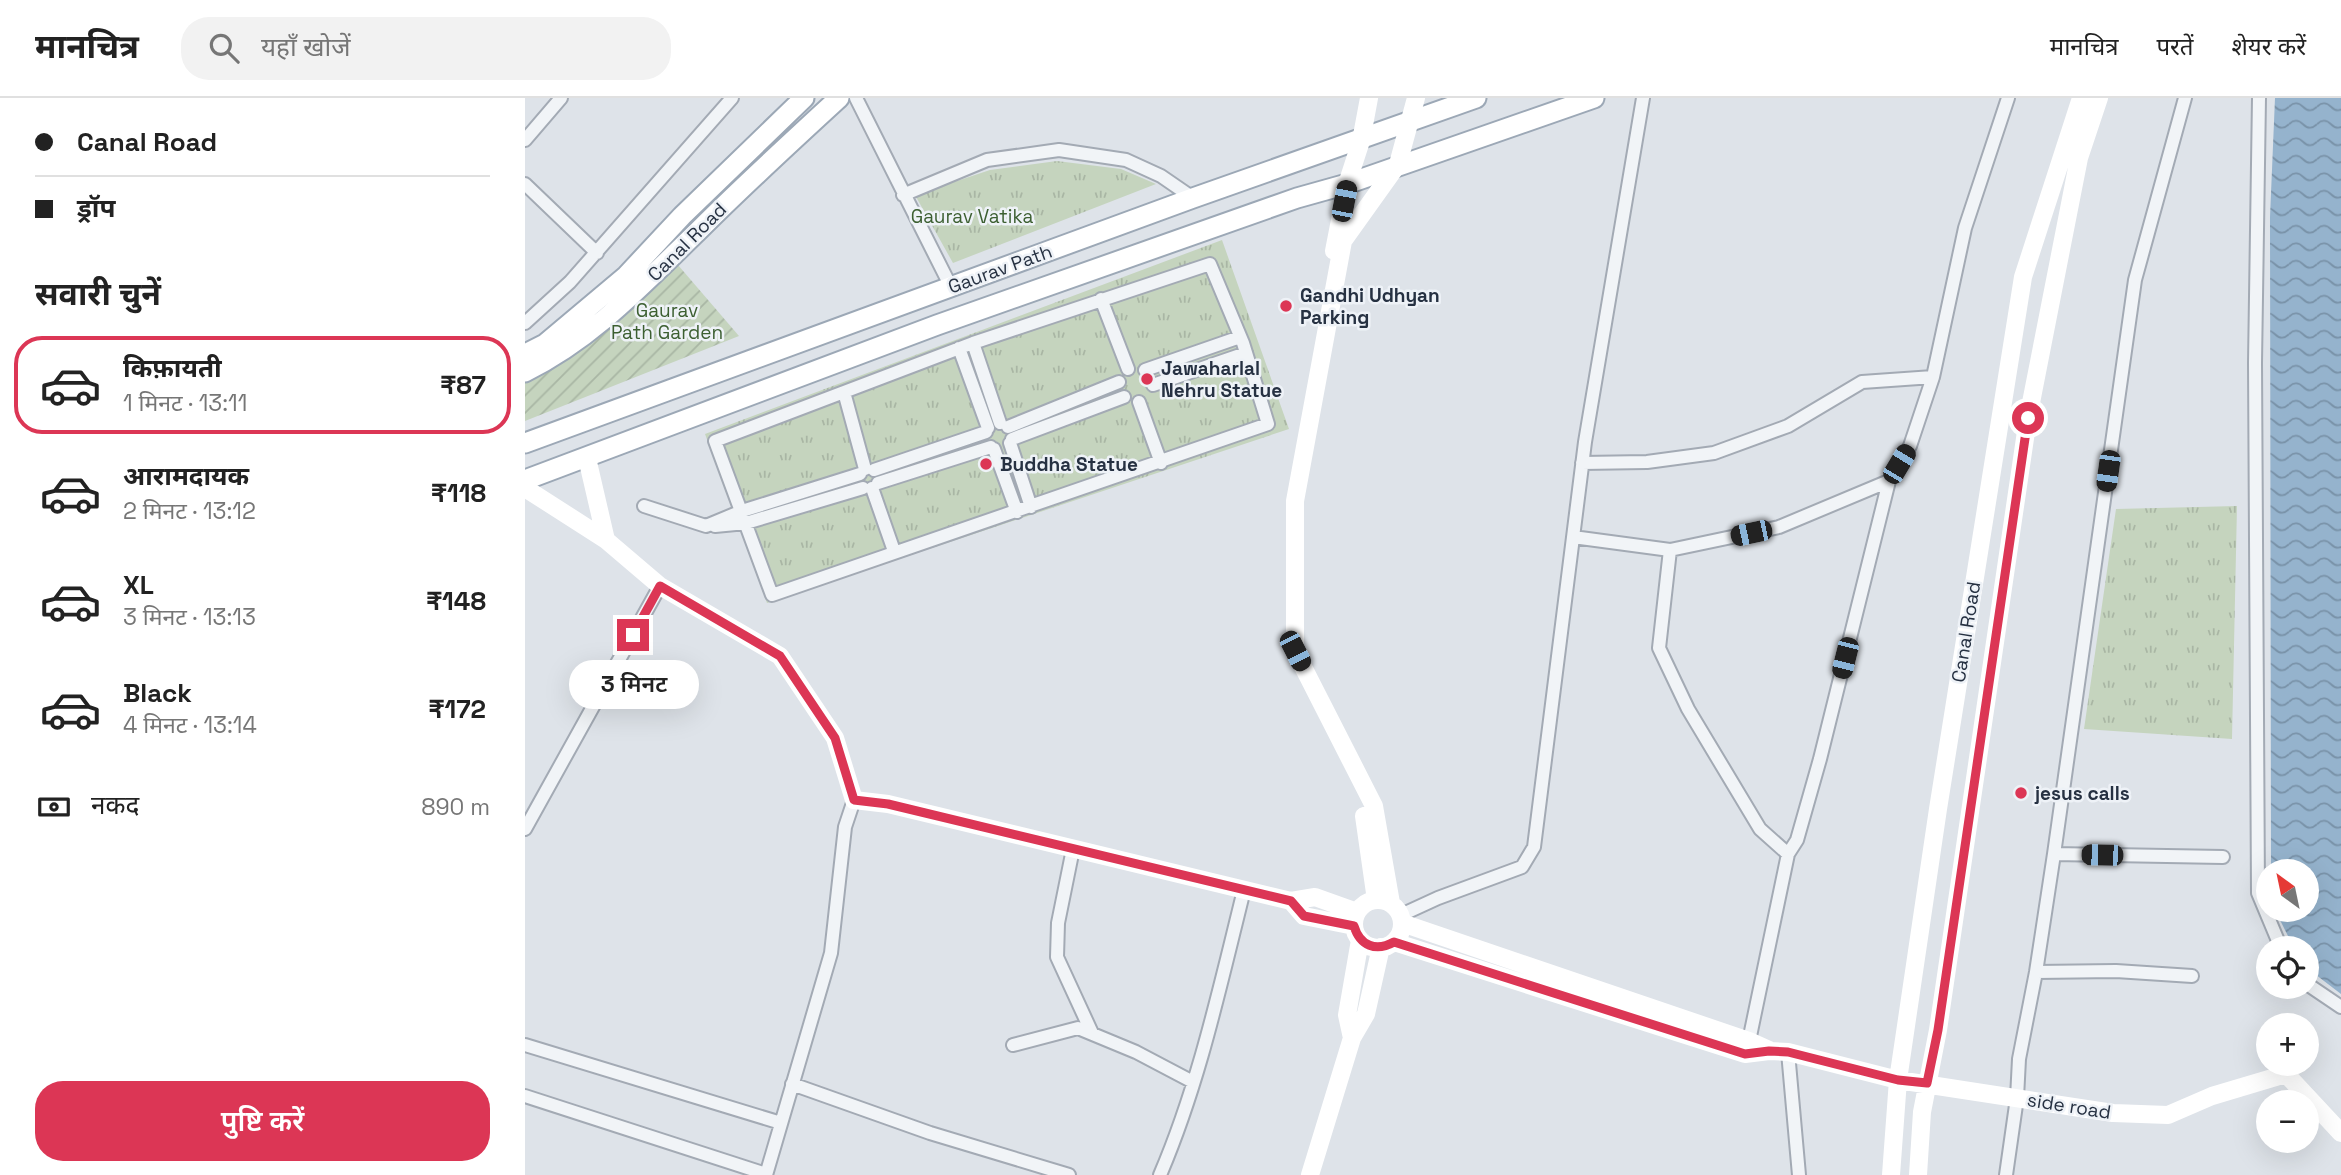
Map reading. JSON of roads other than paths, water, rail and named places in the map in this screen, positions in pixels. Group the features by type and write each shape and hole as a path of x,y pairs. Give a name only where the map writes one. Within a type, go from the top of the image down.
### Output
{"main road":[{"path":"525,354 544,344 626,276 683,216 804,98"},
{"name":"Canal Road","path":"525,372 551,360 616,312 759,171 839,98"},
{"name":"Gaurav Path","path":"525,443 1193,198 1361,141 1476,98"},
{"path":"525,481 937,325 1297,198 1347,184 1398,164 1594,98"}],"street":[{"path":"525,140 561,98"},
{"path":"526,322 571,282 732,98"},
{"path":"856,98 951,287"},
{"path":"1369,98 1361,141 1347,184 1295,442 1286,510 1286,657 1363,810 1392,910"},
{"path":"854,800 888,804 1291,901 1315,897 1357,926 1366,945 1387,945 1398,937 1374,806 1295,651 1295,501 1343,242 1398,164 1416,98"},
{"path":"1352,1038 1346,1015 1357,926 1369,901 1392,910 1439,898 1523,867 1534,847 1582,463 1643,98"},
{"path":"1749,1041 1788,854 1797,840 1820,759 1889,481 1910,446 1933,377 1965,228 2008,98"},
{"name":"Canal Road","path":"1891,1175 1898,1080 1938,809 2023,277 2081,98"},
{"name":"Canal Road","path":"1917,1175 1927,1083 1938,1030 2028,418 2080,158 2099,98"},
{"path":"2006,1175 2017,1098 2019,1059 2036,972 2054,854 2135,280 2185,98"},
{"path":"2259,98 2255,363 2258,893 2276,936"},
{"path":"903,195 987,160 1059,150 1126,160 1161,176 1193,198"},
{"path":"525,184 597,253"},
{"path":"1210,264 1245,343 1268,424 772,595 715,441 973,342 1101,299 1210,264"},
{"path":"1101,299 1128,369"},
{"path":"973,342 1001,432 1031,507"},
{"path":"1145,370 1245,343"},
{"path":"1153,385 1245,343"},
{"path":"959,348 1001,432"},
{"path":"1582,463 1647,463 1714,453 1788,426 1862,382 1933,377"},
{"path":"644,506 706,526 744,517 869,479 1001,432 1119,382"},
{"path":"843,392 894,551"},
{"path":"1001,432 1124,397"},
{"path":"1139,402 1161,463"},
{"path":"869,479 993,448 1017,512"},
{"path":"587,457 607,540"},
{"path":"1573,537 1670,550 1779,527 1889,481"},
{"path":"525,488 607,540 660,586 780,656 835,738 854,800 845,827 831,953 766,1175 525,1096"},
{"path":"1670,550 1659,648 1688,709 1760,829 1788,854"},
{"path":"525,829 660,586"},
{"path":"1073,849 1058,923 1056,957 1091,1033"},
{"path":"2054,854 2223,857"},
{"path":"1160,1175 1176,1136 1213,1017 1244,890"},
{"name":"side road","path":"1392,910 1749,1041 1769,1051"},
{"path":"1310,1175 1352,1038 1366,1014 1387,945"},
{"name":"side road","path":"1387,945 1745,1054 1788,1052 1898,1080 2113,1113 2168,1115 2212,1096 2286,1074 2341,1133"},
{"path":"2036,972 2116,971 2192,976"},
{"path":"2319,992 2341,1007"},
{"path":"1013,1045 1078,1028 1136,1052 1193,1082"},
{"path":"525,1045 781,1123"},
{"path":"1788,1052 1799,1175"},
{"path":"792,1084 930,1133 1069,1175"}],"water":[{"path":"2275,98 2341,98 2341,994 2319,977 2319,936 2288,936 2281,922 2319,922 2319,859 2271,859 2270,217"}],"place":[{"name":"Gandhi Udhyan Parking","path":"1286,306"},
{"name":"Jawaharlal Nehru Statue","path":"1147,379"},
{"name":"Buddha Statue","path":"986,464"},
{"name":"jesus calls","path":"2021,793"}],"park label":[{"name":"Gaurav Vatika","path":"972,216"},
{"name":"Gaurav Path Garden","path":"667,321"}]}
